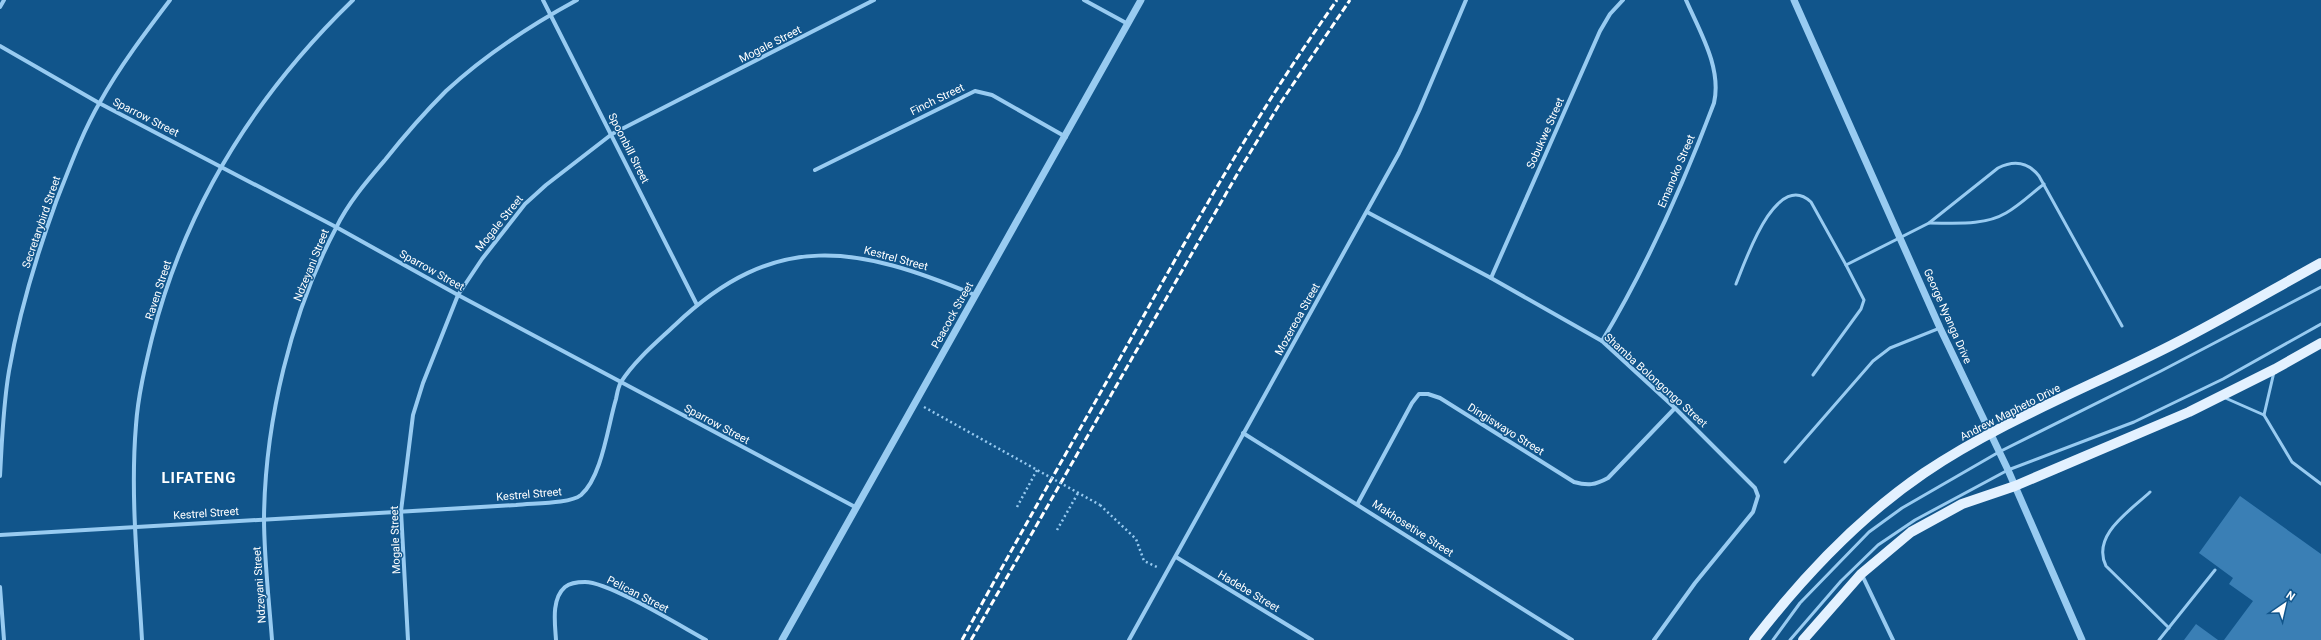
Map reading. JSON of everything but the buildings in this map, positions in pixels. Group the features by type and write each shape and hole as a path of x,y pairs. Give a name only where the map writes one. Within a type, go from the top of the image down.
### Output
{"main road":[{"name":"Andrew Mapheto Drive","path":"1754,640 1780,607 1854,528 1924,473 1990,434 2173,344 2321,263"},
{"path":"1803,640 1861,574 1911,532 1962,504 2015,486 2119,443 2275,369 2321,343"}],"street":[{"path":"0,7 4,0"},
{"name":"Secretarybird Street","path":"0,476 4,407 18,324 40,248 68,171 99,103 135,47 170,0"},
{"name":"Raven Street","path":"142,640 135,526 136,431 144,370 160,306 187,231 220,166 256,109 284,73 353,0"},
{"name":"Spoonbill Street","path":"543,0 697,305"},
{"name":"Ndzeyani Street","path":"272,640 264,518 269,449 276,402 289,347 314,275 336,227 359,192 382,163 415,123 447,90 495,52 550,15 577,0"},
{"name":"Mogale Street","path":"408,640 401,511 413,415 422,383 458,295 506,226 525,204 546,185 612,134 874,0"},
{"path":"1084,0 1128,24"},
{"name":"Peacock Street","path":"782,640 1066,137 1141,0"},
{"name":"Mozereoa Street","path":"1129,640 1411,130 1466,0"},
{"name":"Sobukwe Street","path":"1491,278 1600,31 1610,14 1623,0"},
{"name":"Emanoko Street","path":"1602,341 1631,293 1654,244 1714,103 1717,91 1716,76 1709,54 1686,0"},
{"name":"George Nyanga Drive","path":"1794,0 1940,328 2008,470 2082,640"},
{"name":"Sparrow Street","path":"0,46 99,103 336,227 458,295 857,508"},
{"name":"Finch Street","path":"815,170 975,91 992,95 1066,137"},
{"name":"Shamba Bolongongo Street","path":"1367,212 1491,278 1602,341 1675,408 1755,488 1758,496 1757,504 1750,517 1695,583 1654,640"},
{"name":"Kestrel Street","path":"0,535 264,518 516,505 572,500 581,495 588,486 598,467 621,382 653,347 697,305 753,270 800,257 826,254 852,256 878,260 908,268 976,295"},
{"name":"Dingiswayo Street","path":"1358,503 1412,403 1420,394 1428,394 1440,398 1574,482 1585,485 1595,485 1608,478 1675,408"},
{"name":"Makhosetive Street","path":"1244,433 1358,503 1572,640"},
{"name":"Hadebe Street","path":"1176,557 1312,640"},
{"path":"1861,574 1893,640"},
{"name":"Pelican Street","path":"556,640 555,612 556,602 560,593 565,587 586,582 599,585 620,594 706,640"},
{"path":"0,586 4,640"}],"lane":[{"path":"1846,265 1929,223 1998,168 2010,163 2020,163 2033,168 2044,184 2122,326"},
{"path":"1929,223 1972,223 1993,218 2006,213 2044,184"},
{"path":"1736,284 1751,245 1767,215 1788,198 1796,195 1804,196 1811,202 1864,300 1861,310 1813,375"},
{"path":"1773,640 1800,603 1870,532 1902,508 1999,452 2161,371 2321,287"},
{"path":"1790,640 1841,581 1878,545 1948,501 2008,470 2134,422 2223,379 2321,324"},
{"path":"1785,462 1873,361 1890,348 1940,328"},
{"path":"2264,415 2275,369"},
{"path":"2220,396 2264,415 2292,462 2321,484"},
{"path":"2150,492 2106,535 2102,558 2106,566 2169,628"},
{"path":"2159,640 2215,570"}],"path":[{"path":"915,402 1100,505 1136,539 1144,561 1167,573"},
{"path":"1017,507 1037,470"},
{"path":"1057,530 1078,493"}],"railway":[{"path":"962,640 1202,212 1281,83 1337,0"},
{"path":"971,640 1239,171 1279,105 1350,0"}],"district":[{"name":"LIFATENG","path":"199,478"}]}
